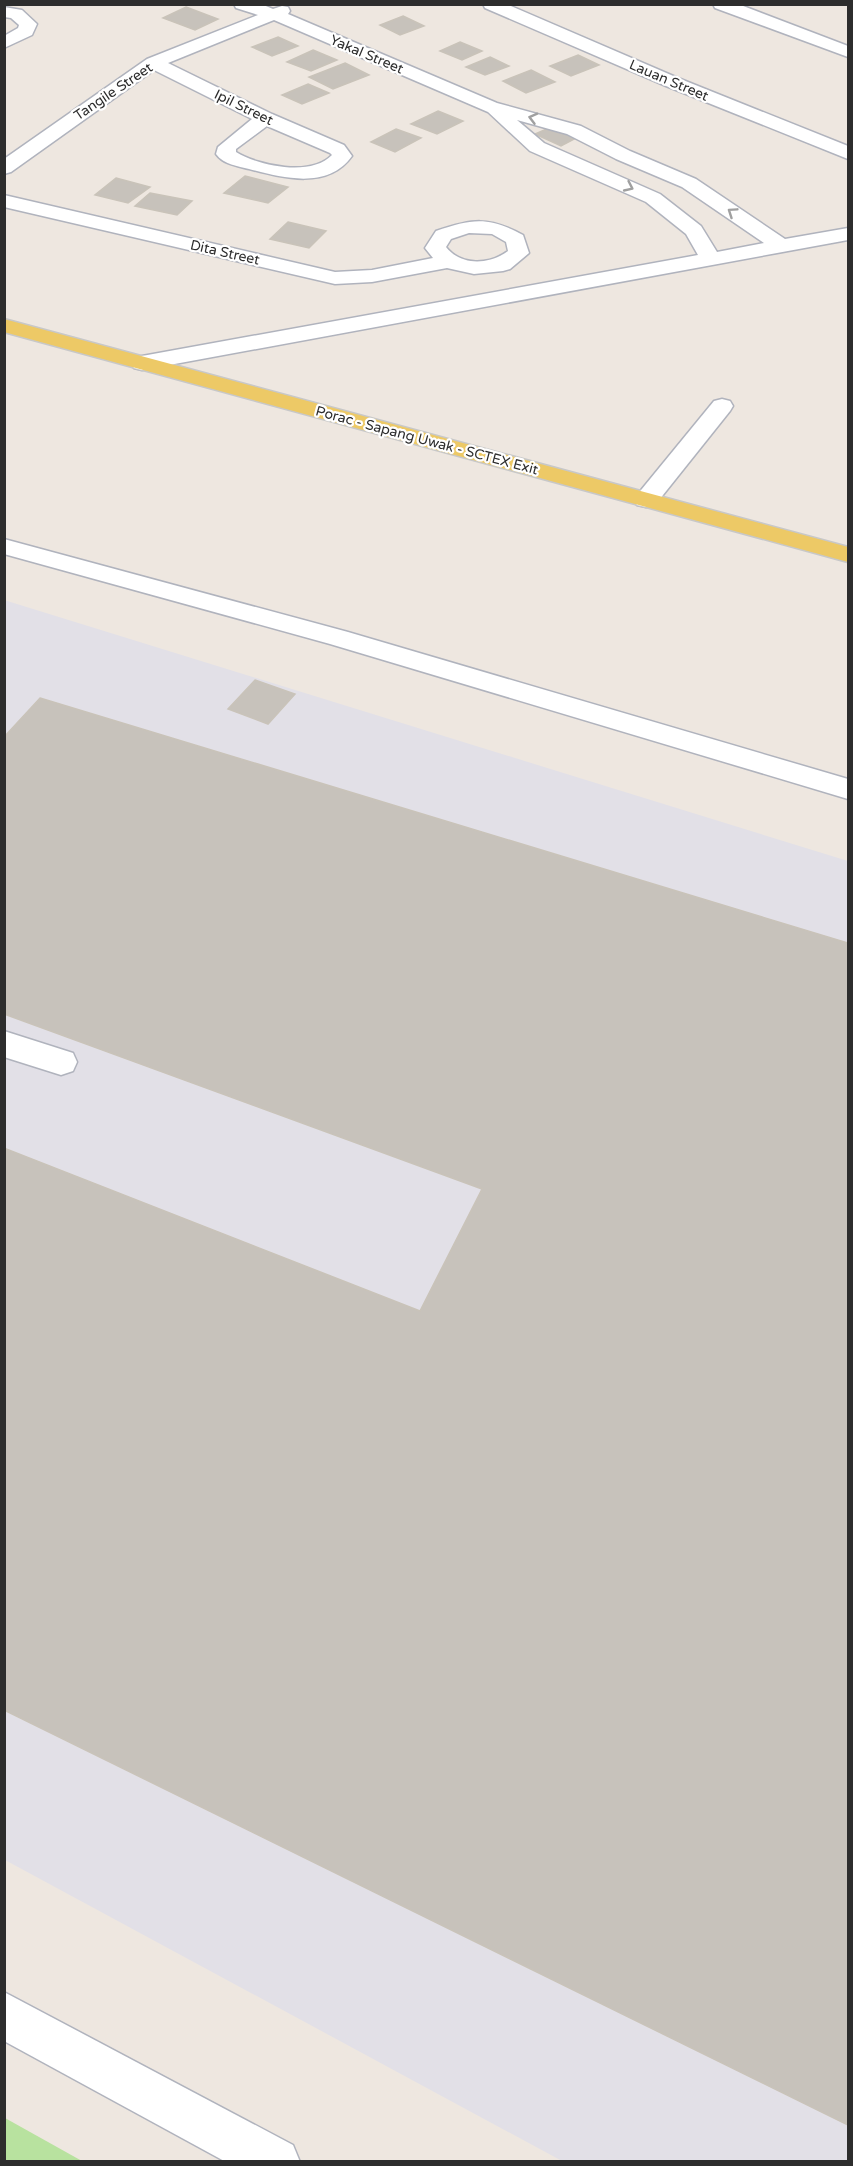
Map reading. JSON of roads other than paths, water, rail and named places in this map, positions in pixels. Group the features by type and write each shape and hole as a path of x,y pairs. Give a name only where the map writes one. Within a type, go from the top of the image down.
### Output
{"main road":[{"name":"Porac - Sapang Uwak - SCTEX Exit","path":"4,325 849,555"}],"street":[{"name":"Yakal Street","path":"242,4 273,14 491,107 574,130 623,155 689,183 780,245"},
{"name":"Tangile Street","path":"4,168 153,63 297,4"},
{"name":"Lauan Street","path":"491,4 672,82 849,153"},
{"path":"721,4 849,52"},
{"path":"4,12 16,14 28,24 26,32 4,43"},
{"name":"Ipil Street","path":"153,63 266,118 337,149 342,156 336,165 308,174 237,160 226,154 227,147 266,118"},
{"name":"Yakal Street","path":"491,107 537,147 654,198 694,230 710,258"},
{"path":"591,170 623,155"},
{"name":"Dita Street","path":"4,201 334,278 372,276 447,262"},
{"path":"142,363 849,234"},
{"path":"646,500 722,406"},
{"path":"4,546 339,638 849,789"},
{"path":"4,1044 61,1062"},
{"path":"4,2015 276,2162"}]}
